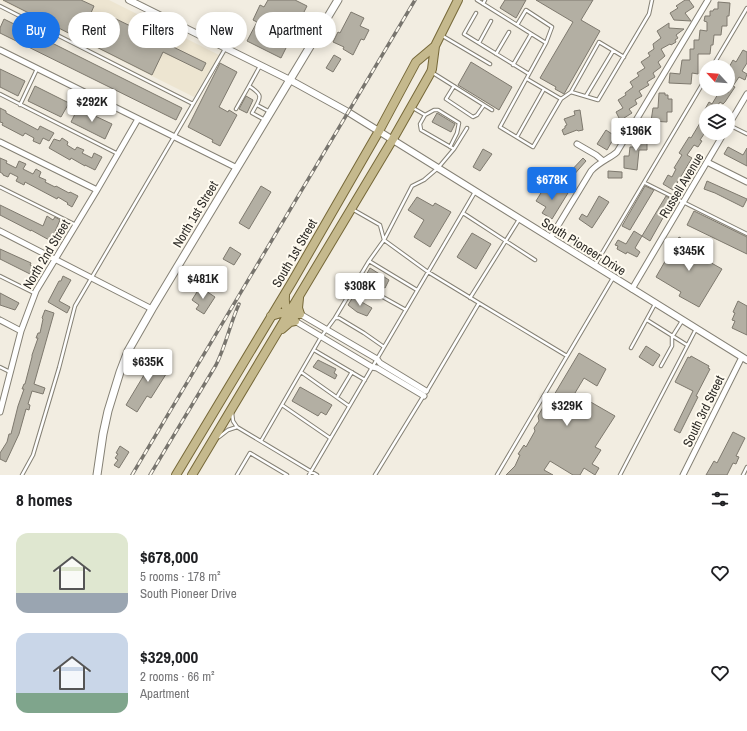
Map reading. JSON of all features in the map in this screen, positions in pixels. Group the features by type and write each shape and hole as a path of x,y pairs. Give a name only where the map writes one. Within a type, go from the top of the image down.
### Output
{"main road":[{"name":"North 1st Street","path":"97,475 108,411 118,377 128,351 338,0"},
{"name":"South 1st Street","path":"192,475 431,72 435,46 458,0"},
{"name":"South 1st Street","path":"176,475 272,316 379,131 416,62 435,46"},
{"path":"274,337 285,326 295,321 285,308 285,293"},
{"path":"272,316 281,313 300,314 298,308 301,293"}],"street":[{"name":"South Pioneer Drive","path":"130,0 196,33"},
{"path":"551,237 591,171 617,152 708,0"},
{"name":"South Pioneer Drive","path":"225,48 290,80 348,112 744,358"},
{"path":"0,50 237,168"},
{"path":"735,114 747,94"},
{"name":"North 2nd Street","path":"0,411 21,331 35,294 138,119"},
{"name":"Russell Avenue","path":"632,289 720,140"},
{"path":"0,142 97,190"},
{"path":"578,144 603,161"},
{"path":"707,162 747,182"},
{"path":"0,231 152,309"},
{"path":"300,314 377,360 425,394"},
{"path":"0,320 21,331"},
{"path":"295,321 372,367 378,368 425,394"},
{"name":"South 3rd Street","path":"683,475 744,358"}],"lane":[{"path":"477,0 546,43"},
{"path":"483,4 485,0"},
{"path":"571,92 598,100 649,14 652,0"},
{"path":"0,6 193,104"},
{"path":"716,60 747,8"},
{"path":"517,25 526,10 552,27 546,43 530,74 500,127 533,147 561,99 571,92 599,42 624,57"},
{"path":"476,13 464,34 530,74"},
{"path":"479,43 492,21"},
{"path":"496,54 508,32"},
{"path":"513,64 531,34"},
{"path":"441,35 490,64"},
{"path":"22,475 33,455 59,368 75,306 225,48"},
{"path":"586,96 613,51"},
{"path":"236,108 260,65"},
{"path":"20,105 38,69"},
{"path":"431,72 492,110"},
{"path":"527,79 561,99"},
{"path":"248,86 259,92 260,95 260,99 252,113 266,120"},
{"path":"454,86 446,99 473,117 477,115 484,104"},
{"path":"517,137 544,90"},
{"path":"595,266 699,90"},
{"path":"0,94 118,154"},
{"path":"256,105 270,112"},
{"path":"411,107 426,115"},
{"path":"450,147 457,133 459,123 438,110 434,110 426,115 420,124 421,130 450,147 454,149"},
{"path":"261,441 321,337 335,318 369,261 384,240 412,186 424,180 438,168 454,149 467,128"},
{"path":"735,129 747,134"},
{"path":"644,183 747,234"},
{"path":"0,187 76,225"},
{"path":"309,475 475,192"},
{"path":"351,209 380,225 384,240 428,272 567,356"},
{"path":"463,213 535,260"},
{"path":"470,298 520,218"},
{"path":"369,261 417,290"},
{"path":"0,276 35,294"},
{"path":"497,475 614,278"},
{"path":"356,282 406,310"},
{"path":"376,475 479,303"},
{"path":"631,348 656,304"},
{"path":"335,318 339,318 384,347"},
{"path":"647,320 687,345"},
{"path":"661,366 672,346 672,337 682,320"},
{"path":"620,475 696,328"},
{"path":"314,350 365,380"},
{"path":"0,367 10,372"},
{"path":"301,372 349,406"},
{"path":"337,397 352,372"},
{"path":"282,405 330,438"},
{"path":"233,406 233,421 237,427 317,475"},
{"path":"208,448 221,434 237,427"},
{"path":"236,475 250,453 287,475"},
{"path":"743,475 747,467"}],"shaded area":[{"path":"0,0 109,0 133,12 128,12 128,48 188,48 188,40 196,44 196,48 205,48 219,55 194,97 96,48 120,48 120,12 68,12 68,34 60,30 60,12 24,12"}],"building":[{"path":"3,0 81,0 94,6 91,12 68,12 68,33 60,29 60,12 27,12"},
{"path":"268,0 295,0 307,6 304,12 257,12 260,5 264,7"},
{"path":"505,0 526,0 516,18 500,8"},
{"path":"536,0 593,0 581,20 600,31 564,94 555,89 556,87 540,78 573,22"},
{"path":"685,0 689,0 694,7 685,13 691,21 674,20 670,13 678,8 676,6"},
{"path":"718,2 730,3 729,16 727,16 727,26 722,26 721,35 714,35 710,54 698,54 698,74 692,73 691,84 669,83 670,73 680,74 682,60 690,60 690,49 694,49 694,40 699,40 700,30 707,31 707,22 704,21 705,16 710,16 710,11 718,9"},
{"path":"351,12 364,18 360,26 369,30 364,40 361,39 353,55 343,49 344,47 336,43 336,36 338,32 340,33"},
{"path":"4,19 12,23 12,39 0,33 0,28"},
{"path":"120,21 128,25 128,48 175,48 206,63 202,71 163,52 152,75 98,48 120,48"},
{"path":"669,23 669,28 684,29 676,35 678,38 675,40 676,42 661,49 665,56 658,62 661,67 653,73 655,77 647,82 649,85 639,91 642,96 635,100 637,104 629,109 632,113 624,118 627,124 621,128 617,121 620,120 616,112 623,108 618,100 626,95 625,93 633,87 630,82 639,76 637,73 645,68 641,62 650,56 648,53 654,49 653,44 661,38 657,31"},
{"path":"255,26 255,45 247,41"},
{"path":"60,47 182,108 176,120 30,48"},
{"path":"261,48 286,48 281,58"},
{"path":"743,50 747,52 747,63 742,71 747,74 745,80 739,77 735,83 735,61 736,62"},
{"path":"334,55 341,59 333,72 326,68"},
{"path":"471,62 512,87 499,110 458,85"},
{"path":"220,63 237,72 219,107 228,112 229,110 237,115 220,146 212,142 213,140 188,127"},
{"path":"0,69 25,81 18,96 0,87"},
{"path":"35,86 69,103 61,117 28,101"},
{"path":"659,93 665,93 665,95 668,95 668,99 672,99 672,112 667,112 667,122 651,121 653,108 658,108"},
{"path":"246,96 253,100 247,113 239,109"},
{"path":"717,96 729,96 723,104 720,102 719,104 712,104"},
{"path":"0,108 6,111 6,113 38,130 40,126 54,133 49,141 43,138 40,144 33,141 34,138 25,133 23,136 2,125 3,123 0,122"},
{"path":"78,108 112,124 105,139 71,122"},
{"path":"580,110 583,130 577,130 564,135 562,130 567,125 564,119 575,115 574,111"},
{"path":"437,113 455,124 451,132 432,122"},
{"path":"699,125 699,140 702,141 698,147 694,145 687,155 692,158 673,190 663,184 668,175 672,177 676,169 674,168 682,155 679,153 689,137 691,138"},
{"path":"606,130 615,136 607,150 597,144"},
{"path":"637,131 643,132 642,134 647,134 647,150 639,150 637,170 624,168 624,156 629,156 630,147 635,147"},
{"path":"62,138 68,142 67,145 75,150 77,147 84,150 82,153 92,158 94,153 102,157 95,170 71,158 70,160 49,148 54,139 60,141"},
{"path":"728,147 743,155 747,148 747,166 724,154"},
{"path":"483,149 492,154 480,171 473,167"},
{"path":"0,158 16,168 19,161 26,164 23,169 33,174 36,169 41,172 39,177 46,180 45,182 78,196 72,207 58,197 57,199 25,182 24,185 16,181 18,177 10,173 8,177 3,175 0,172"},
{"path":"583,158 586,161 572,177 568,174"},
{"path":"608,171 622,172 622,178 608,178"},
{"path":"707,181 747,199 743,207 704,189"},
{"path":"261,186 271,192 249,229 239,223"},
{"path":"645,186 654,190 630,230 622,226"},
{"path":"544,188 555,194 559,188 568,193 552,219 542,213 546,207 536,201"},
{"path":"599,196 609,202 592,228 579,219 582,214 587,217"},
{"path":"666,196 673,200 650,241 642,236"},
{"path":"417,197 433,206 435,203 451,212 430,247 414,237 424,220 408,210"},
{"path":"0,205 43,226 47,216 53,220 55,217 60,220 51,241 0,215"},
{"path":"694,211 747,237 747,254 687,225"},
{"path":"634,231 642,236 635,248 640,252 637,257 627,252 626,254 617,249 618,246 615,245 618,240 626,244"},
{"path":"472,233 491,244 476,269 457,257"},
{"path":"679,237 702,251 699,256 722,269 699,307 679,296 681,292 656,277"},
{"path":"230,247 241,254 234,265 223,259"},
{"path":"0,249 31,263 30,265 36,267 32,275 0,259"},
{"path":"370,268 389,280 385,288 365,277"},
{"path":"63,276 71,280 59,301 70,307 67,313 48,302"},
{"path":"200,287 215,297 204,314 196,309 199,305 192,300"},
{"path":"0,293 19,303 15,310 0,305"},
{"path":"353,297 372,308 367,316 357,312 348,305"},
{"path":"738,301 747,306 747,335 732,328 735,321 732,320 735,313 733,312"},
{"path":"45,310 54,313 34,384 45,388 43,394 32,391 28,404 30,405 29,410 26,409 19,434 6,462 0,459 0,453 7,442 9,434 11,434 24,389 22,389 25,384 38,338 36,338 38,333 40,333 42,318"},
{"path":"646,346 660,355 653,366 639,357"},
{"path":"159,350 165,353 158,365 168,371 151,398 147,396 137,412 126,405"},
{"path":"579,353 606,369 597,386 584,378 575,393 615,416 595,447 601,450 592,464 599,468 595,475 584,468 580,475 573,475 550,461 544,470 553,475 506,475 515,466 520,455 518,454 524,445 526,447 535,431 534,428 539,421 538,416 546,402 551,400"},
{"path":"691,356 709,366 708,368 710,369 696,396 698,397 680,433 674,430 693,391 675,382 688,357 690,358"},
{"path":"318,360 336,369 334,373 337,375 335,379 313,367"},
{"path":"300,387 332,405 326,415 321,412 318,416 292,401"},
{"path":"733,432 745,438 736,456 739,457 736,464 733,463 727,475 706,475 714,461 717,463"},
{"path":"120,446 129,452 119,468 114,465 118,460 115,458 118,454 116,453"}],"railway":[{"path":"132,475 415,0"},
{"path":"150,475 216,365 223,350 239,304"}]}
